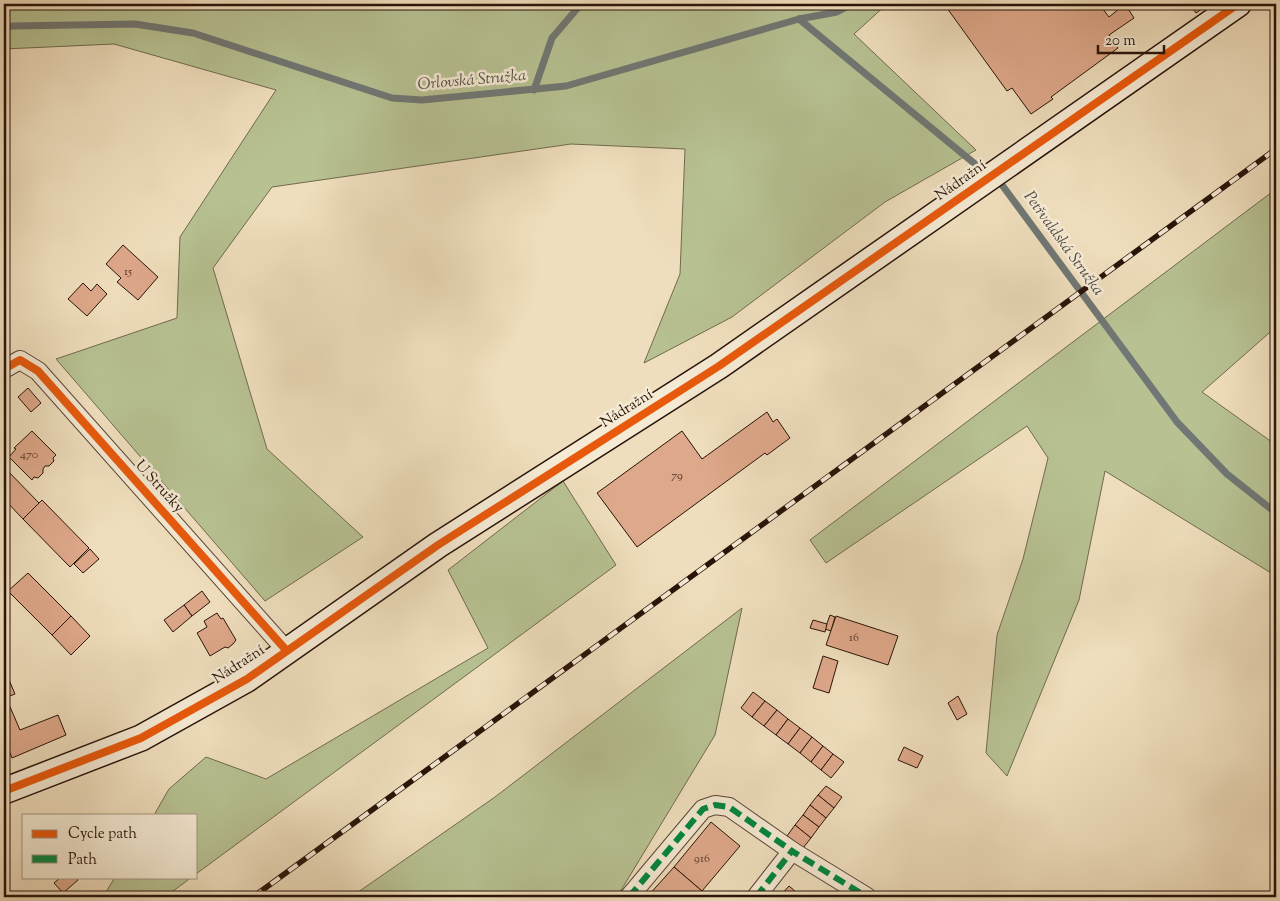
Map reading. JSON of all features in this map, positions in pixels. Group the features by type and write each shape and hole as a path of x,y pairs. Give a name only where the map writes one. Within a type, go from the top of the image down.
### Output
{"street":[{"name":"Nádražní","path":"4,791 141,738 247,679 438,544 719,366 1238,4"},
{"name":"U Stružky","path":"4,369 20,360 38,372 286,650"},
{"path":"629,897 703,809 715,805 729,807 792,851 863,896"},
{"path":"756,897 792,851"}],"green space":[{"path":"17,4 887,4 854,34 976,150 885,202 732,317 644,363 680,274 685,149 571,144 272,187 213,268 267,449 363,537 265,601 56,359 177,318 180,237 276,90 114,44 4,49 4,6"},
{"path":"1276,189 1276,327 1202,392 1276,445 1276,576 1105,471 1079,600 1007,776 986,753 997,635 1023,559 1048,458 1027,426 826,563 810,540"},
{"path":"563,481 616,565 198,873 198,814 155,814 169,789 206,757 266,779 488,648 448,570"},
{"path":"742,608 715,735 617,897 351,897 495,797"},
{"path":"114,878 191,878 165,897 103,897"}],"building":[{"path":"944,4 1099,4 1109,17 1125,4 1134,18 1109,35 1118,48 1031,114 1012,88 1007,91"},
{"path":"1190,4 1209,4 1196,13"},
{"path":"123,245 158,277 138,300 117,282 121,278 106,264"},
{"path":"83,283 91,291 97,284 107,294 87,316 68,299"},
{"path":"28,388 41,403 31,412 18,397"},
{"path":"767,412 773,422 777,419 790,438 767,455 765,453 637,547 597,493 682,431 702,459"},
{"path":"32,431 56,455 53,458 54,461 49,466 45,466 43,473 38,478 34,477 32,480 9,457 16,449 14,448"},
{"path":"4,467 39,503 23,519 4,499"},
{"path":"42,500 89,548 70,567 23,519"},
{"path":"90,549 99,559 83,573 74,564"},
{"path":"28,573 71,616 52,635 8,591"},
{"path":"202,591 210,602 192,616 184,605"},
{"path":"184,605 192,616 173,632 164,620"},
{"path":"217,613 221,619 223,618 236,640 228,648 225,647 210,656 197,633 207,627 204,621"},
{"path":"830,615 835,617 831,631 825,629"},
{"path":"71,616 90,636 71,655 52,635"},
{"path":"836,616 898,636 888,665 826,645"},
{"path":"813,620 827,624 825,632 810,628"},
{"path":"823,656 838,661 829,693 813,688"},
{"path":"4,668 15,694 7,697 4,689"},
{"path":"753,692 765,701 752,717 741,708"},
{"path":"4,693 20,730 58,715 66,735 12,758 4,738"},
{"path":"958,696 967,714 957,720 948,703"},
{"path":"765,701 777,710 764,726 752,717"},
{"path":"777,710 788,719 776,735 764,726"},
{"path":"788,719 800,728 788,744 776,735"},
{"path":"800,728 812,737 800,753 788,744"},
{"path":"812,737 823,746 811,762 800,753"},
{"path":"823,746 833,754 821,770 811,762"},
{"path":"904,747 923,756 917,768 898,760"},
{"path":"833,754 844,762 831,778 821,770"},
{"path":"826,786 842,797 834,808 818,795"},
{"path":"818,795 834,808 826,818 810,805"},
{"path":"810,805 826,818 819,827 803,815"},
{"path":"803,815 819,827 811,838 795,825"},
{"path":"711,822 740,846 702,891 674,867"},
{"path":"795,825 811,838 803,848 787,836"},
{"path":"674,867 702,891 696,897 647,897"},
{"path":"60,878 77,878 78,880 63,893 54,883"},
{"path":"789,886 802,897 779,897"}],"waterway":[{"path":"534,90 552,38 581,4"},
{"name":"Orlovská Stružka","path":"4,27 135,24 193,33 392,98 422,100 566,86 799,19 837,12 852,4"},
{"name":"Petřvaldská Stružka","path":"799,19 986,173"},
{"name":"Petřvaldská Stružka","path":"995,179 1002,185 1177,422 1227,474 1276,513"}],"railway":[{"path":"253,897 1276,149"}],"marked path":[{"path":"629,897 703,809 715,805 729,807 792,851"},
{"path":"756,897 792,851 867,897"}],"cycle path":[{"path":"4,791 141,738 247,679 438,545 719,366 1238,4"},
{"path":"4,369 20,360 38,371 286,650"}]}
